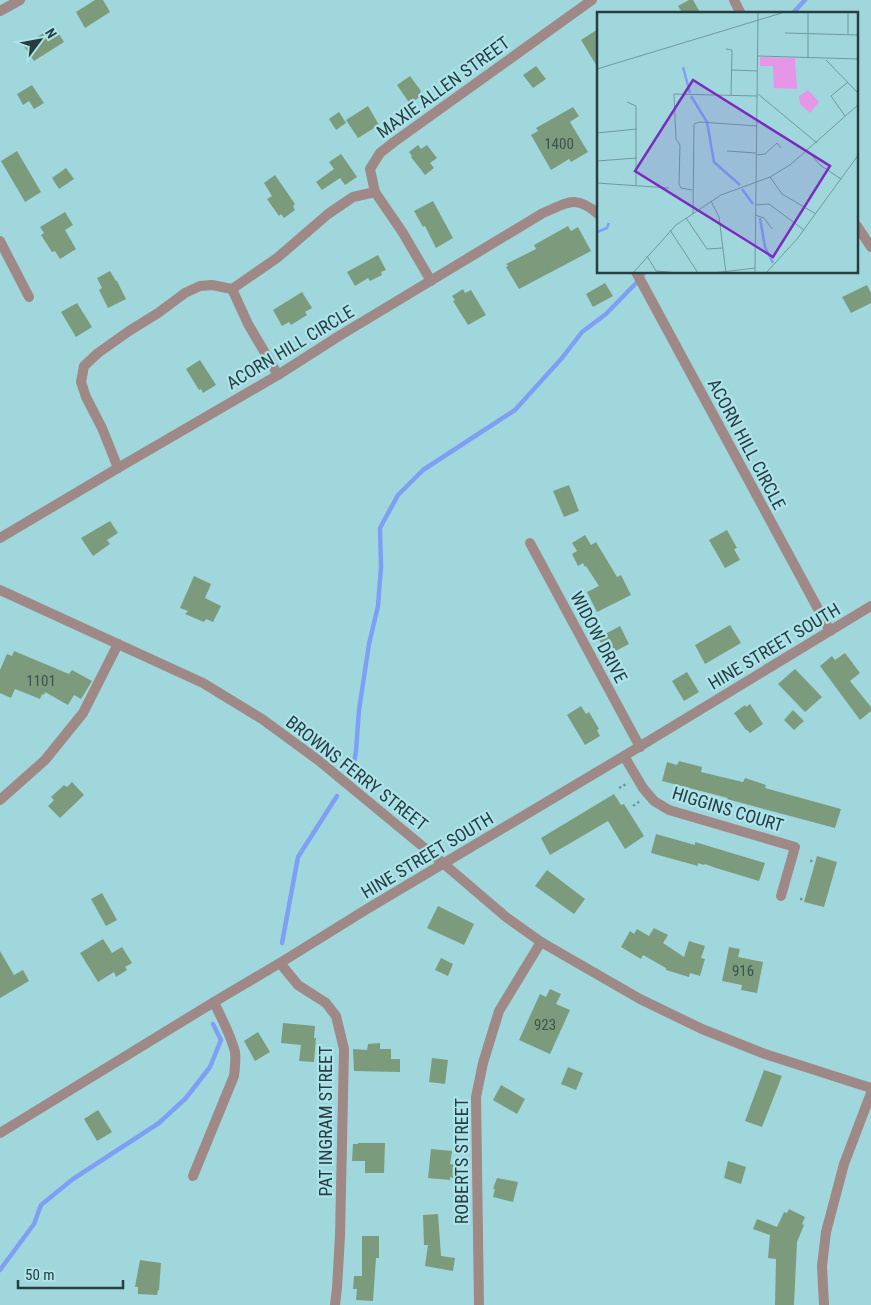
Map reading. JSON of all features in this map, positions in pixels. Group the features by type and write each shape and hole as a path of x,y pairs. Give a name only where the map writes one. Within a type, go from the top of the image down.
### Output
{"street":[{"path":"0,12 20,0"},
{"name":"MAXIE ALLEN STREET","path":"375,192 370,169 380,154 402,136 592,0"},
{"path":"734,0 741,12"},
{"path":"118,468 81,382 84,366 98,352 185,293 200,286 212,285 232,289 277,258 328,214 353,197 375,192 403,233 431,281"},
{"name":"ACORN HILL CIRCLE","path":"0,538 278,375 339,336 543,214 572,201 588,206 597,213"},
{"path":"858,228 871,247"},
{"path":"0,242 29,297"},
{"name":"ACORN HILL CIRCLE","path":"637,274 830,631"},
{"path":"232,289 248,324 278,375"},
{"name":"WIDOW DRIVE","path":"530,542 640,747"},
{"name":"BROWNS FERRY STREET","path":"0,590 203,683 262,719 318,760 506,917 541,942 640,999 702,1029 765,1054 871,1088"},
{"name":"HINE STREET SOUTH","path":"0,1133 367,909 640,747 871,606"},
{"path":"0,800 45,760 83,713 118,644"},
{"name":"HIGGINS COURT","path":"624,756 643,788 654,801 669,810 795,847 781,896"},
{"name":"ROBERTS STREET","path":"479,1305 476,1097 483,1063 499,1011 541,942"},
{"name":"PAT INGRAM STREET","path":"280,963 298,985 326,1003 336,1016 344,1049 340,1236 335,1305"},
{"path":"194,1176 234,1076 236,1064 231,1040 214,1002"},
{"path":"824,1305 822,1266 826,1232 844,1164 871,1093"}],"path":[{"path":"619,788 629,782"},
{"path":"633,806 641,801"}],"building":[{"path":"95,0 103,0 110,12 85,28 76,12"},
{"path":"693,0 700,12 682,12 678,6"},
{"path":"54,26 64,42 34,61 24,46"},
{"path":"597,30 597,66 581,40"},
{"path":"536,66 546,79 533,88 523,75"},
{"path":"410,76 422,95 410,104 397,85"},
{"path":"32,85 44,103 34,109 29,101 23,105 17,94"},
{"path":"368,106 379,125 358,138 346,120"},
{"path":"573,107 579,116 570,122 588,152 571,162 569,159 551,170 531,135 538,131 536,128"},
{"path":"339,112 346,123 336,130 329,119"},
{"path":"418,145 421,149 427,145 437,158 430,163 434,168 425,175 409,152"},
{"path":"17,151 41,192 25,202 1,161"},
{"path":"341,154 357,177 345,185 340,178 322,190 316,182 334,169 329,162"},
{"path":"66,168 74,179 59,189 52,178"},
{"path":"275,175 295,204 293,206 295,210 284,218 281,214 279,216 267,199 272,196 264,183"},
{"path":"433,201 453,238 436,248 425,226 423,227 414,211"},
{"path":"65,212 73,225 65,230 76,249 60,259 55,251 52,252 41,235 44,233 40,227"},
{"path":"568,226 571,231 578,227 591,251 519,289 506,264 536,249 534,245"},
{"path":"378,255 386,270 381,272 382,275 370,281 368,278 355,286 347,272"},
{"path":"110,271 126,299 108,308 99,290 102,288 97,278"},
{"path":"605,283 613,296 593,307 586,294"},
{"path":"867,285 871,293 871,303 851,313 842,297"},
{"path":"463,289 465,293 471,290 486,315 468,325 453,301 455,300 452,296"},
{"path":"302,292 312,308 305,312 307,315 291,325 289,322 282,326 273,310"},
{"path":"77,303 92,327 76,337 61,312"},
{"path":"200,360 216,385 203,393 201,389 199,390 186,369"},
{"path":"569,485 579,511 564,517 553,491"},
{"path":"110,521 118,533 107,540 110,544 93,556 81,538"},
{"path":"727,530 737,548 734,549 740,560 725,568 709,540"},
{"path":"585,535 591,545 596,542 617,577 621,575 631,595 597,612 587,592 599,586 583,563 578,566 572,554 577,551 572,543"},
{"path":"194,576 211,584 205,598 221,606 213,622 206,619 204,622 185,614 188,611 180,608"},
{"path":"730,625 741,643 705,664 695,645"},
{"path":"620,626 629,644 608,655 598,638"},
{"path":"14,651 69,674 72,670 92,681 81,699 74,695 68,705 45,692 40,699 15,689 11,698 0,693 0,670 7,654 12,656"},
{"path":"845,653 860,673 850,681 871,707 871,711 860,720 820,666 832,656 835,660"},
{"path":"795,669 822,697 805,712 778,684"},
{"path":"687,672 699,692 684,701 672,681"},
{"path":"750,704 763,724 750,733 734,713 745,705 746,707"},
{"path":"581,706 586,714 589,712 599,729 597,730 600,736 585,745 567,715"},
{"path":"793,710 804,721 794,730 784,720"},
{"path":"679,761 702,767 701,772 743,782 745,778 766,785 765,788 841,809 835,828 662,781 667,762 677,765"},
{"path":"72,782 84,795 60,818 48,806 54,800 51,797 64,785 67,787"},
{"path":"614,794 621,805 624,804 644,836 625,849 608,821 550,855 541,838"},
{"path":"656,834 695,845 695,842 765,863 759,881 705,864 698,863 698,866 651,853"},
{"path":"817,856 837,862 824,907 804,902"},
{"path":"547,870 585,899 574,914 535,886"},
{"path":"102,893 117,920 106,926 91,899"},
{"path":"438,906 474,924 464,945 427,928"},
{"path":"654,928 668,935 663,943 684,957 689,941 705,946 701,958 705,959 700,976 690,973 689,977 666,970 666,968 643,955 641,959 621,947 630,931 634,934 637,929 649,936"},
{"path":"103,939 112,953 122,947 132,963 125,967 127,970 116,977 114,972 98,982 80,953"},
{"path":"729,947 740,949 738,957 763,962 757,993 741,990 742,985 722,981"},
{"path":"0,951 14,975 23,970 29,981 0,998"},
{"path":"441,958 453,964 448,976 435,970"},
{"path":"550,989 561,994 556,1004 570,1010 550,1054 519,1040 540,994 546,997"},
{"path":"283,1023 315,1026 314,1062 299,1061 301,1045 281,1043"},
{"path":"258,1032 270,1052 255,1061 244,1041"},
{"path":"380,1043 380,1049 391,1049 391,1059 400,1059 400,1072 354,1071 353,1049 367,1050 368,1044"},
{"path":"432,1058 448,1060 445,1084 429,1082"},
{"path":"568,1067 583,1073 576,1090 561,1084"},
{"path":"764,1070 782,1076 762,1127 745,1121"},
{"path":"501,1085 525,1099 517,1114 493,1100"},
{"path":"98,1110 112,1132 97,1141 84,1119"},
{"path":"385,1143 384,1173 365,1173 365,1161 352,1161 353,1144"},
{"path":"431,1149 452,1151 450,1164 456,1165 454,1178 450,1177 450,1180 428,1178"},
{"path":"728,1161 746,1167 741,1184 724,1178"},
{"path":"497,1178 518,1182 513,1202 493,1197 495,1189 493,1189"},
{"path":"789,1209 805,1217 797,1242 794,1305 775,1305 776,1259 768,1258 770,1235 753,1229 757,1219 777,1227 784,1212 787,1213"},
{"path":"438,1214 441,1256 455,1258 453,1271 425,1266 428,1245 424,1245 423,1215"},
{"path":"362,1236 379,1236 379,1258 376,1258 373,1301 356,1300 357,1289 353,1289 354,1276 362,1276"},
{"path":"140,1260 161,1263 157,1295 138,1294 138,1287 135,1287"}],"waterway":[{"path":"794,12 805,0"},
{"path":"352,774 369,644 378,606 381,567 380,528 398,495 423,470 515,410 562,358 582,332 606,314 643,274"},
{"path":"282,943 298,857 337,796"},
{"path":"0,1270 34,1224 41,1205 73,1179 159,1123 186,1098 210,1067 221,1040 213,1024"}]}
